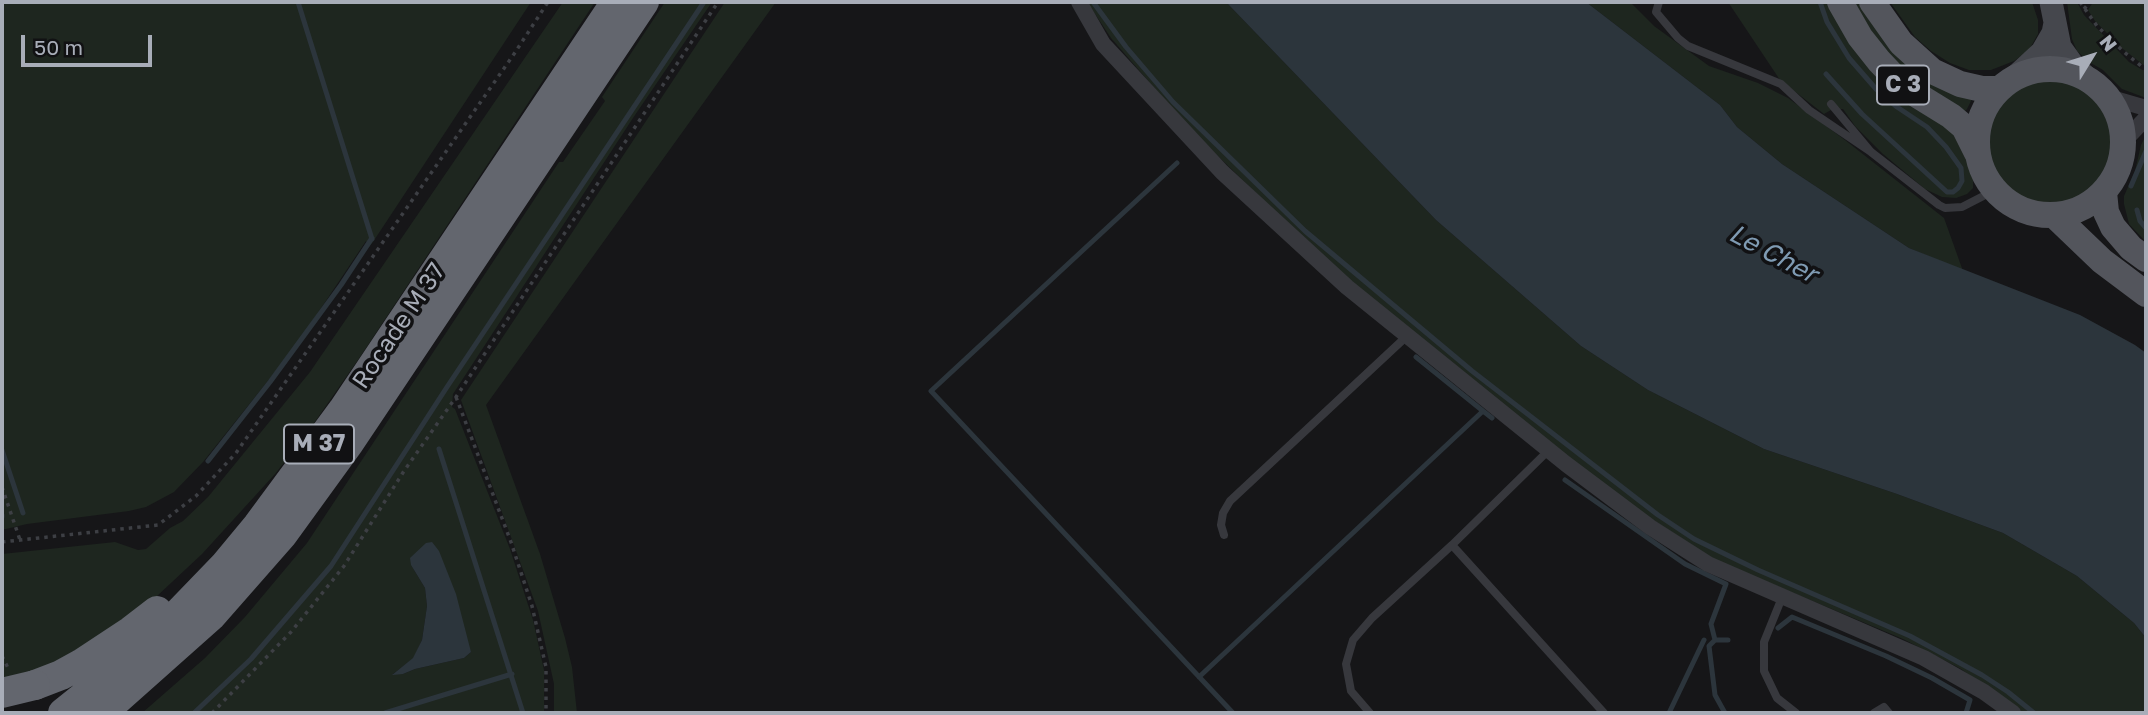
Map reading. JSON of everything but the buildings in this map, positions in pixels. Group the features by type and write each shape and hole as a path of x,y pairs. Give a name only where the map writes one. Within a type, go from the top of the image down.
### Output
{"highway":[{"name":"Rocade M 37","path":"103,713 211,616 283,534 349,443 573,87 616,2"},
{"name":"Rocade M 37","path":"573,87 644,2"},
{"name":"Rocade M 37","path":"63,713 128,661 224,566 266,515 538,141"},
{"path":"2,693 61,675 131,631 183,589 224,566"}],"main road":[{"name":"C 3","path":"1840,2 1860,37 1879,61 1899,82 1951,116 1969,135 1977,154"},
{"name":"C 3","path":"1872,2 1901,43 1932,71 1959,84 1982,89 2007,82"},
{"path":"2051,68 2075,72 2108,97 2122,125 2122,155 2116,175 2104,192 2081,209 2054,215 2021,209 1994,190 1983,173 1977,154 1978,125 1989,99 2007,82 2027,72 2051,68"},
{"path":"2104,192 2106,212 2113,227 2131,248 2146,259"},
{"path":"2054,215 2102,261 2146,294"}],"street":[{"path":"1079,2 1103,44 1222,172 1347,287 1549,450 1650,527 1708,564 1924,658 1984,692 2012,713"},
{"path":"2007,82 2042,52 2053,33 2053,12"},
{"path":"2053,12 2060,47 2086,78"},
{"path":"2108,97 2146,108"},
{"path":"2122,155 2128,137 2146,118"}],"lane":[{"path":"1659,2 1656,12 1688,46 1781,84 1815,114 1871,152 1930,200 1945,208 1962,207 1994,190"},
{"path":"1831,104 1871,152"},
{"path":"1224,536 1221,525 1223,513 1230,501 1408,336"},
{"path":"1370,713 1351,691 1346,664 1353,640 1372,618 1452,545 1549,450"},
{"path":"1452,545 1604,713"},
{"path":"1783,595 1764,642 1764,671 1777,698 1796,713"},
{"path":"1874,713 1884,707 1889,713"}],"path":[{"path":"2,542 158,525 197,496 236,453 548,2"},
{"path":"212,713 291,632 344,566 404,471 718,2"},
{"path":"2080,2 2124,52 2146,70"},
{"path":"2084,9 2090,2"},
{"path":"456,397 511,542 532,606 546,667 546,713"},
{"path":"2,487 20,540"}],"shaded area":[{"path":"2,2 531,2 373,242 369,247 366,241 295,347 203,462 174,492 146,507 129,511 2,529"},
{"path":"563,2 595,2 360,357 275,474 202,554 156,597 92,646 37,671 2,679 2,554 115,542 138,550 146,549 170,528 183,521 208,497 310,372"},
{"path":"665,2 712,2 453,394 452,407 510,549 533,620 544,670 544,713 142,713 205,658 245,617 307,543 559,162 563,162 605,101 602,97","holes":["411,565 471,652 464,658 403,674 393,674 414,658 422,640 427,606 425,588"]},
{"path":"725,2 776,2 486,405 540,554 572,667 577,713 554,713 554,684 538,611 461,400"},
{"path":"1087,2 1226,2 1436,220 1581,346 1648,390 1764,449 2003,533 2077,576 2134,623 2146,638 2146,713 2021,713 1961,669 1903,639 1715,560 1619,498 1355,289 1189,128 1111,38"},
{"path":"1586,2 1630,2 1654,26 1709,66 1758,83 1788,98 1944,218 1963,271 1909,248 1782,164 1737,127 1720,105"},
{"path":"1728,2 1828,2 1963,143 1973,177 1973,188 1967,194 1956,198 1942,197 1925,189 1883,154 1855,126 1843,109 1824,114 1780,80"},
{"path":"1851,2 1863,2 1972,99 1967,109 1965,111 1919,84 1893,62"},
{"path":"1890,2 2032,2 2038,20 2038,34 2029,50 2014,61 1991,70 1969,70 1950,63 1931,51 1915,37"},
{"path":"2067,2 2077,2 2084,15 2129,62 2146,72 2146,98 2122,89 2103,70 2077,51 2072,39"},
{"path":"2093,2 2146,2 2146,67 2095,21 2088,10"},
{"path":"2049,80 2073,85 2093,98 2106,118 2111,142 2106,166 2093,186 2073,199 2049,204 2025,199 2005,186 1992,166 1987,142 1992,118 2005,98 2025,85"},
{"path":"2146,135 2146,242 2129,224 2124,196"}],"water":[{"name":"Le Cher","path":"1226,2 1586,2 1720,105 1737,127 1782,164 1909,248 2080,315 2135,345 2146,353 2146,638 2134,623 2077,576 2003,533 1764,449 1648,390 1581,346 1436,220"},
{"path":"432,542 439,551 456,594 471,652 464,658 392,675 413,658 422,640 427,606 425,588 411,565 410,558 426,543"}],"waterway":[{"path":"298,2 372,239"},
{"path":"194,713 251,659 331,566 704,2"},
{"path":"1093,2 1126,47 1173,102 1305,231 1472,371 1658,515 1694,539 1758,570 1910,636 1982,675 2034,713"},
{"path":"1820,2 1827,22 1849,58 1876,89 1927,127 1946,147 1961,168 1962,181 1958,188 1947,192 1862,114 1826,74"},
{"path":"2131,186 2146,151"},
{"path":"1177,163 931,391 1233,713"},
{"path":"2137,210 2140,221 2146,228"},
{"path":"208,461 270,382 372,238"},
{"path":"1199,677 1483,411 1416,357"},
{"path":"1483,411 1492,418"},
{"path":"439,449 523,713"},
{"path":"2,450 23,513"},
{"path":"1565,480 1685,564 1726,584 1711,624 1715,640"},
{"path":"1778,628 1792,617 1886,656 1970,700 1966,713"},
{"path":"1669,713 1704,640"},
{"path":"1725,713 1715,695 1709,646 1715,640 1728,640"},
{"path":"385,713 512,674"}]}
